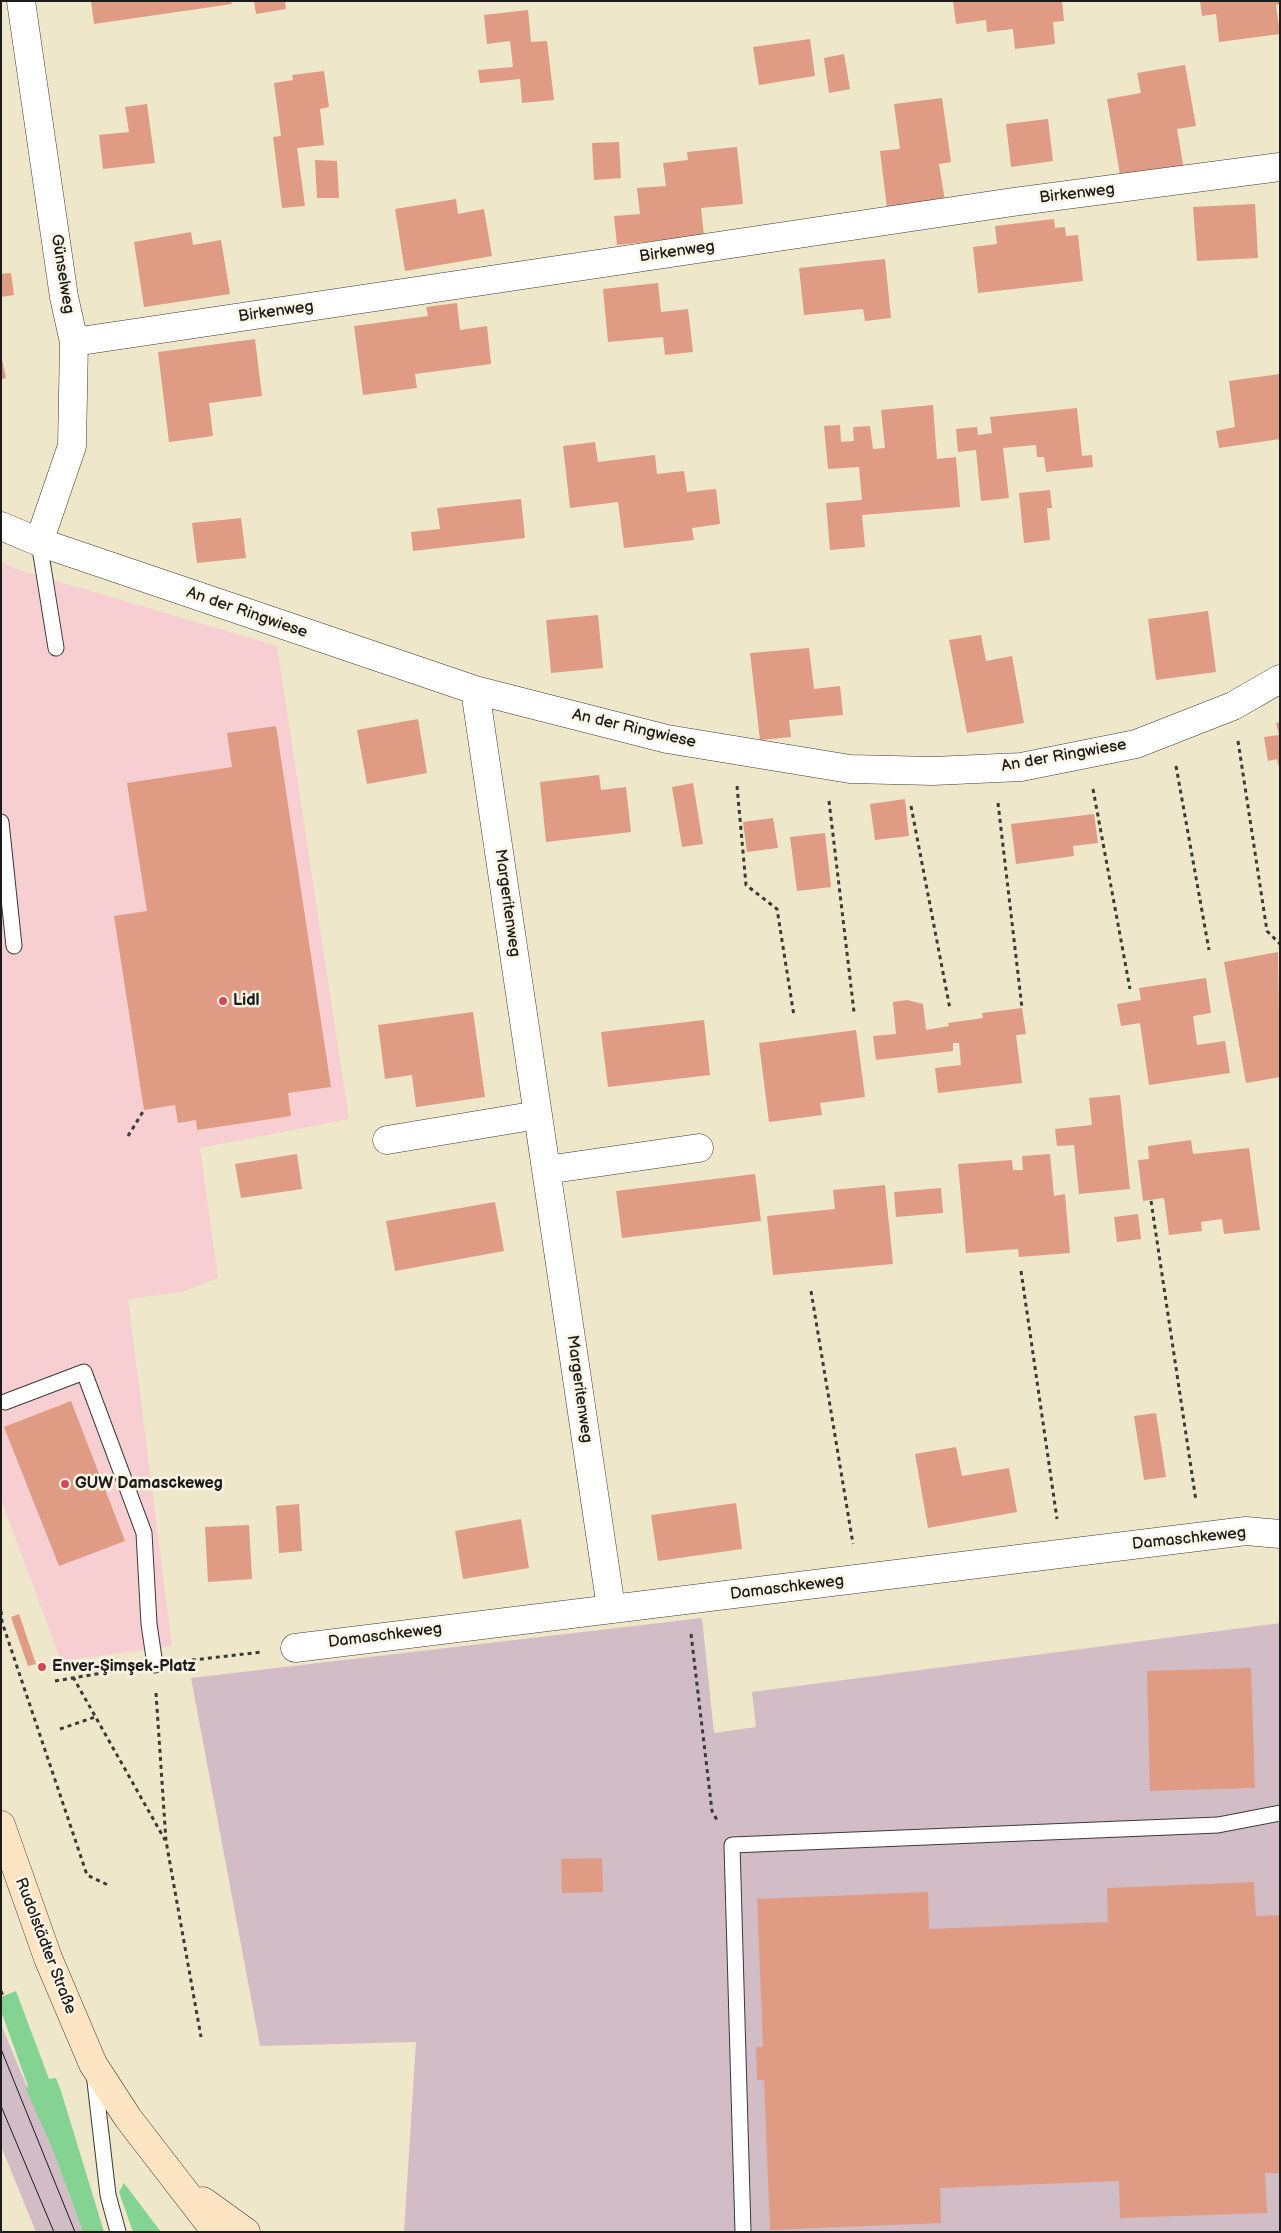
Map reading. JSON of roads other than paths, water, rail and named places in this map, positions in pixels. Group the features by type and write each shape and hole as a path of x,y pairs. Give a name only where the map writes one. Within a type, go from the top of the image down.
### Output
{"main road":[{"name":"Rudolstädter Straße","path":"1,1825 48,1958 93,2064 128,2118 216,2232"},
{"path":"180,2185 246,2232"}],"street":[{"name":"Günselweg","path":"21,1 64,297 74,342 72,446 40,542"},
{"name":"Birkenweg","path":"74,342 1003,204 1280,168"},
{"name":"An der Ringwiese","path":"1,526 40,542 475,690 667,739 850,769 904,771 1021,767 1136,744 1233,706 1280,679"},
{"name":"Margeritenweg","path":"475,690 611,1608"},
{"path":"387,1140 538,1115"},
{"path":"546,1170 699,1148"},
{"name":"Damaschkeweg","path":"295,1648 1246,1531 1280,1534"}],"lane":[{"path":"40,542 56,648"},
{"path":"1,822 14,946"},
{"path":"5,1402 84,1372 144,1533 149,1624 155,1665"},
{"path":"743,2232 732,1845 1218,1825 1280,1813"},
{"name":"Rudolstädter Straße","path":"93,2064 108,2195 118,2232"}],"tram line":[{"path":"1,2049 75,2232"},
{"path":"1,2106 54,2232"}],"place":[{"name":"Lidl","path":"223,1001"},
{"name":"GUW Damasckeweg","path":"65,1484"},
{"name":"Enver-Şimşek-Platz","path":"42,1667"}]}
